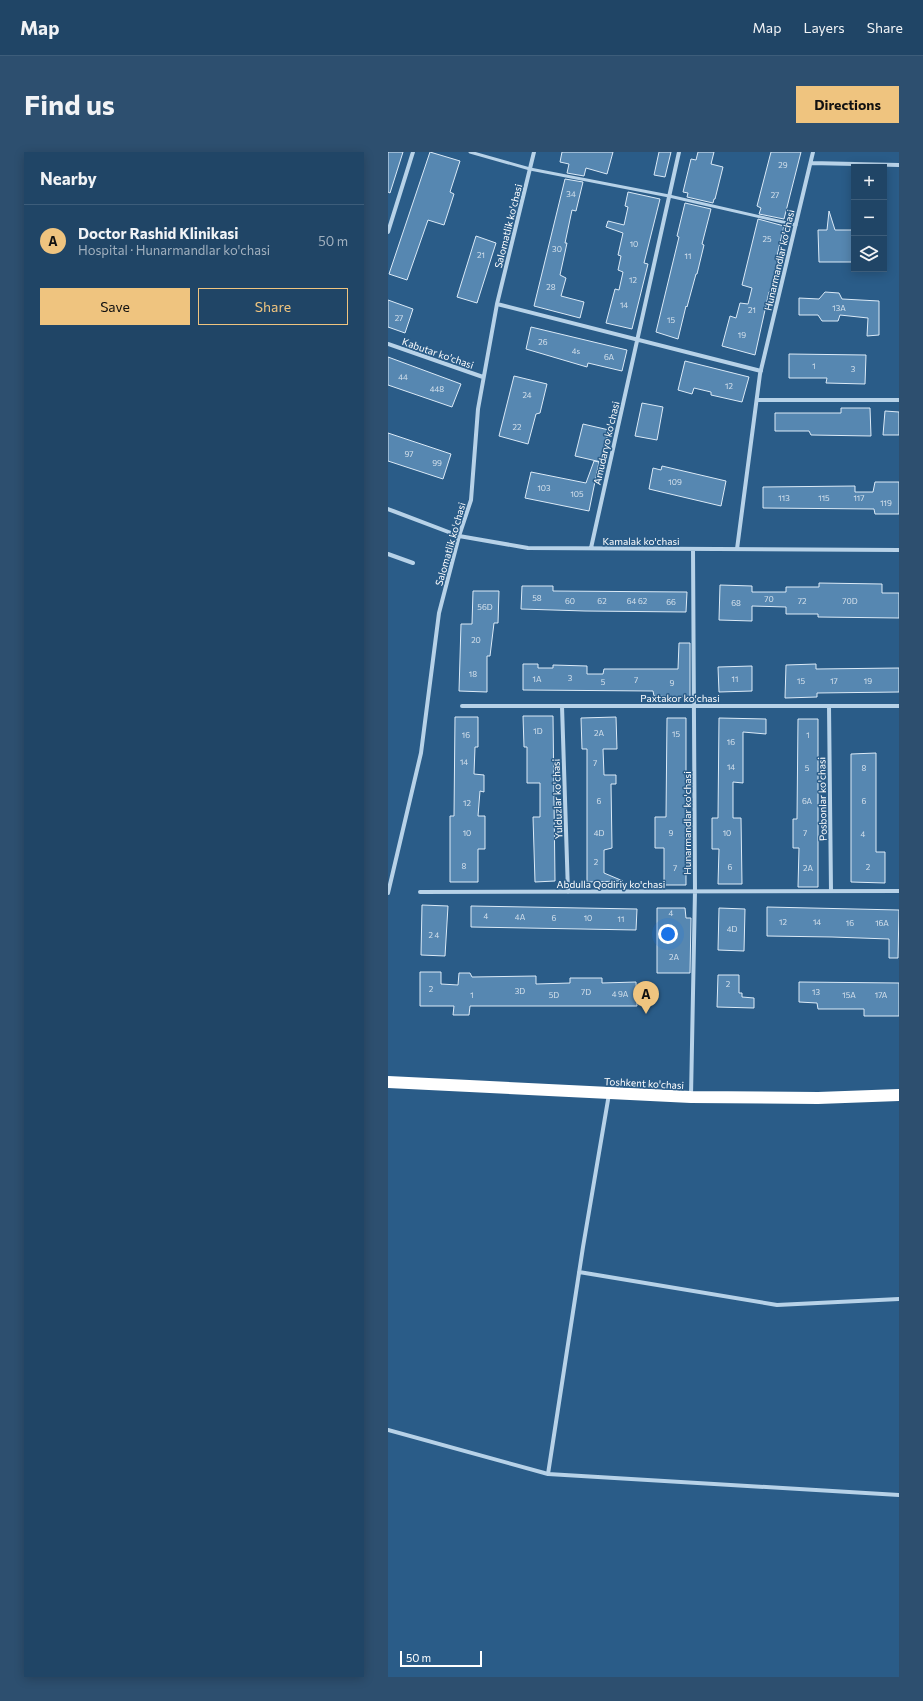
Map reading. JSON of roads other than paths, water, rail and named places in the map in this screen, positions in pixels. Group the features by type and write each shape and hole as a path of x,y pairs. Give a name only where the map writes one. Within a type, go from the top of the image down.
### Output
{"highway":[{"name":"Toshkent ko'chasi","path":"388,1082 691,1097 818,1098 899,1096"}],"street":[{"path":"388,232 413,152"},
{"name":"Salomatlik ko'chasi","path":"388,893 421,753 439,613 459,536 471,500 478,409 497,304 534,152"},
{"name":"Amudaryo ko'chasi","path":"591,548 679,152"},
{"name":"Hunarmandlar ko'chasi","path":"737,549 761,371 813,152"},
{"path":"811,163 899,165"},
{"path":"497,304 761,371"},
{"name":"Kabutar ko'chasi","path":"388,344 484,377"},
{"path":"757,400 899,400"},
{"name":"Kamalak ko'chasi","path":"388,509 459,536 528,548 899,550"},
{"name":"Hunarmandlar ko'chasi","path":"691,1097 695,891 693,549"},
{"path":"388,554 413,563"},
{"name":"Paxtakor ko'chasi","path":"462,706 899,706"},
{"name":"Yulduzlar ko'chasi","path":"562,706 568,892"},
{"name":"Posbonlar ko'chasi","path":"829,706 832,891"},
{"name":"Abdulla Qodiriy ko'chasi","path":"420,892 899,891"},
{"path":"548,1474 579,1272 609,1094"},
{"path":"579,1272 777,1305 899,1300"},
{"path":"388,1430 548,1474 899,1495"}],"lane":[{"path":"470,152 530,169 669,196 796,226"}],"place":[{"name":"Doctor Rashid Klinikasi","path":"646,1014"}]}
